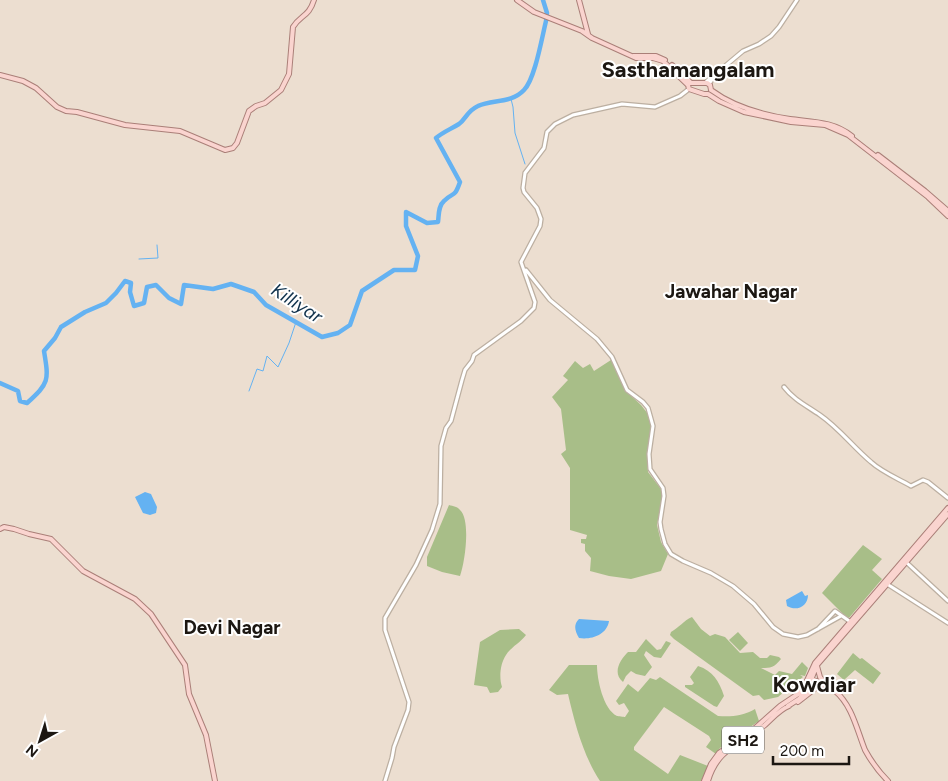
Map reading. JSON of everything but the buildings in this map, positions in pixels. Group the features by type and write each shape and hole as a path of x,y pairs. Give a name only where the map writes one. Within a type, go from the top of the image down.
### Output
{"main road":[{"path":"0,75 30,84 57,107 66,111 77,112 125,125 180,130 224,150 233,148 237,144 249,111 265,103 282,90 289,74 293,27 311,9 314,0"},
{"path":"517,0 534,12 566,24 633,56 659,56 677,69 690,86 702,93 709,92"},
{"path":"579,0 588,34"},
{"path":"690,86 706,83"},
{"path":"706,83 709,92 729,106 757,116 825,125 848,135 948,211"},
{"path":"702,93 699,88 706,83"},
{"path":"924,192 948,216"},
{"path":"706,781 711,764 719,753 754,729 803,689 810,678 814,663 886,583 948,508"},
{"path":"886,583 907,563 948,514"},
{"path":"0,529 4,527 51,539 90,576 134,599 156,620 185,665 189,694 206,735 215,781"},
{"name":"SH2","path":"706,781 722,754 764,726 780,710 803,694 817,665 851,622"},
{"path":"817,665 820,677 825,684"},
{"path":"810,678 825,684 842,698 849,710 866,752 877,769 888,781"},
{"name":"SH2","path":"810,678 811,692"},
{"path":"788,706 825,684"}],"street":[{"path":"706,83 743,51 771,36 780,27 797,0"},
{"path":"385,781 394,746 408,710 409,702 385,630 385,618 416,565 432,530 440,504 443,440 446,428 451,421 465,370 476,353 521,322 534,308 535,302 521,262 540,226 541,219 537,208 524,192 525,173 544,148 548,132 555,124 575,114 622,104 655,107 680,96 690,86"},
{"path":"524,268 550,300 597,340 612,357 627,390 648,408 652,426 649,454 650,469 663,488 664,496 660,522 665,544 671,554 682,561 712,573 733,586 754,604 773,627 783,634 798,637 814,633 841,616"},
{"path":"784,387 802,404 820,415 834,427 872,463 910,486 922,480 928,482 948,498"},
{"path":"907,563 948,601"},
{"path":"886,583 948,624"},
{"path":"814,633 835,610 851,622"}],"green space":[{"path":"611,360 628,393 648,414 651,426 647,456 648,472 661,489 663,497 657,525 661,542 668,554 661,571 631,579 590,571 591,558 585,551 585,544 581,543 581,539 586,539 587,535 570,530 570,468 561,454 566,450 561,409 552,397 568,380 563,376 575,361 583,368 590,364 594,371"},
{"path":"449,505 459,509 465,523 465,552 460,576 427,566 427,557"},
{"path":"863,545 882,559 872,570 882,579 848,619 822,593"},
{"path":"692,617 701,629 710,636 715,634 725,637 740,653 753,652 760,658 767,658 770,655 781,659 772,667 761,668 775,675 779,671 792,674 802,662 808,668 805,676 800,675 803,677 790,687 783,688 785,691 778,697 764,700 759,695 753,696 670,635 671,632"},
{"path":"519,629 526,635 510,650 502,663 502,687 498,692 490,693 487,687 474,685 480,642 500,630"},
{"path":"738,632 748,643 740,651 729,640"},
{"path":"646,639 657,650 661,649 666,641 671,643 661,658 654,657 646,651 644,655 652,667 645,676 631,671 623,682 618,675 618,667 622,659 628,652 636,652"},
{"path":"853,653 881,673 873,684 855,670 844,680 837,674"},
{"path":"569,665 597,665 598,678 605,700 608,707 617,716 625,717 629,711 624,703 619,705 616,701 628,684 638,692 650,678 656,680 660,677 718,716 737,716 755,709 759,721 720,748 716,754 706,747 711,740 709,736 664,707 634,747 634,750 668,774 680,755 708,766 701,781 600,781 584,750 568,694 557,695 549,690"},
{"path":"698,666 712,674 720,686 724,696 717,707 685,687 685,685 692,685 694,683 690,677"}],"water":[{"path":"145,492 151,494 157,507 156,513 150,515 143,513 135,497"},
{"path":"802,591 805,596 808,595 804,605 798,608 787,606 786,600"},
{"path":"579,619 609,621 608,626 598,636 579,638 575,626"}],"waterway":[{"name":"Killiyar","path":"0,383 18,391 20,401 27,403 40,391 46,381 47,369 44,351 61,327 85,312 106,303 125,281 131,283 130,292 134,306 144,303 147,287 156,285 169,298 181,304 184,285 213,289 231,284 254,292 266,305 322,337 338,333 350,325 362,291 394,270 415,270 418,256 406,226 406,212 427,223 438,222 442,203 455,193 458,187 460,182 436,138 459,124 474,108 513,97 528,85 535,68 546,21 547,13 543,0"},
{"path":"511,99 515,133 525,164"},
{"path":"139,259 158,258 157,245"},
{"path":"249,391 257,369 263,371 267,356 278,367 296,322"}],"district":[{"name":"Sasthamangalam","path":"688,69"},
{"name":"Jawahar Nagar","path":"731,291"},
{"name":"Devi Nagar","path":"232,627"},
{"name":"Kowdiar","path":"814,684"}]}
